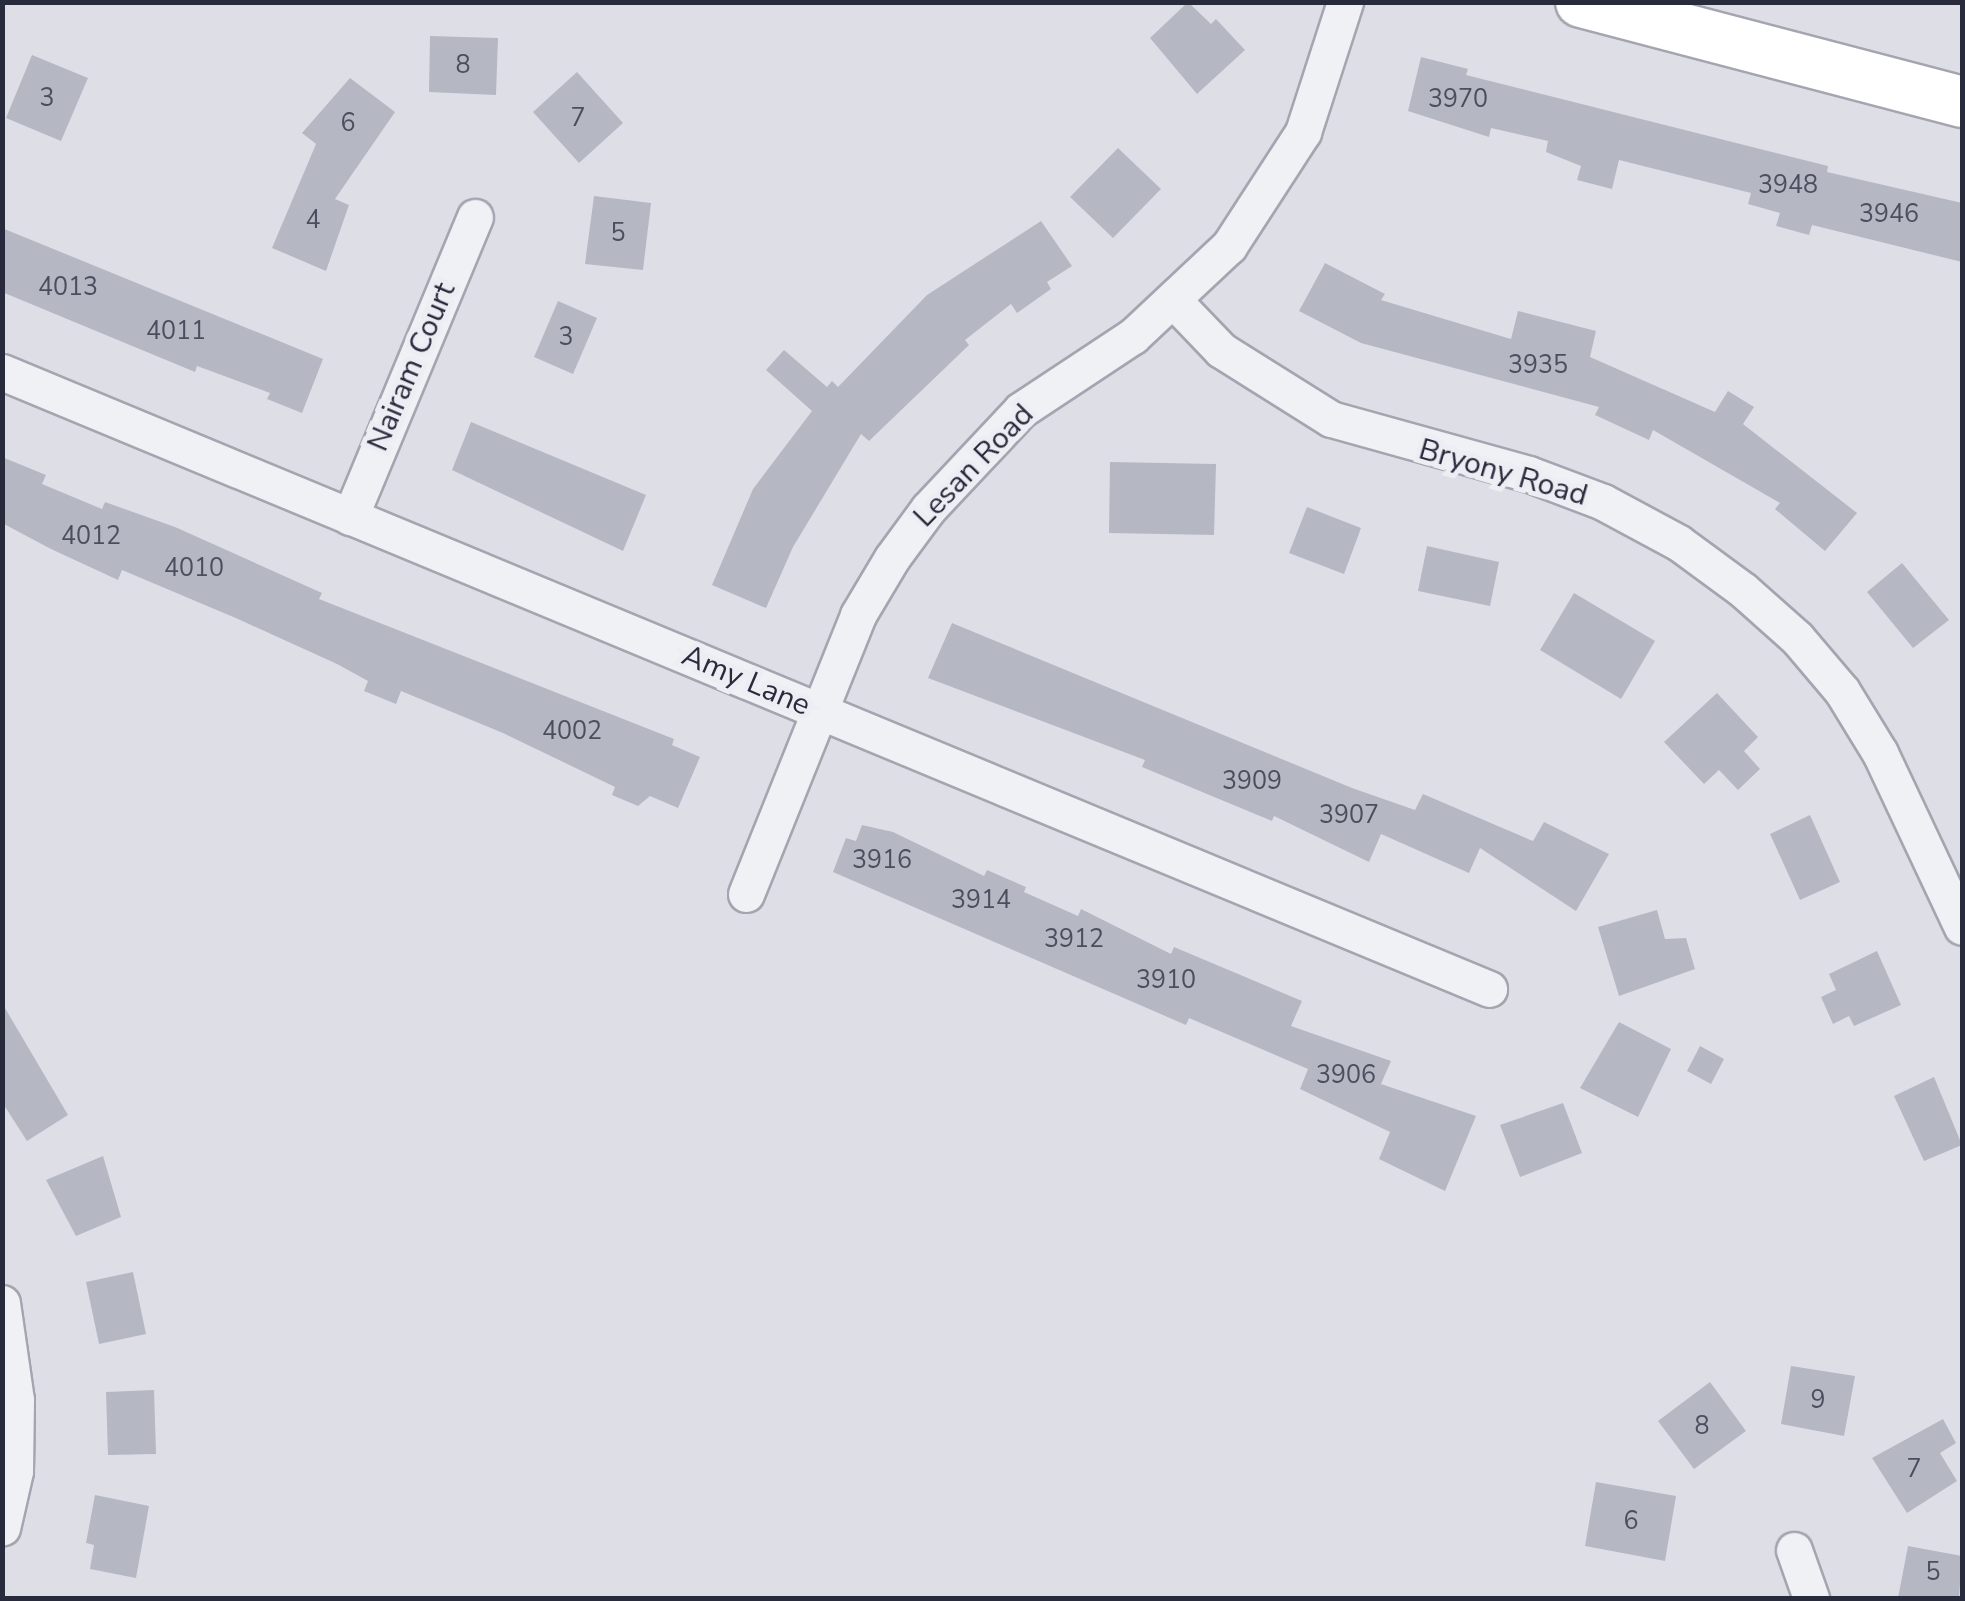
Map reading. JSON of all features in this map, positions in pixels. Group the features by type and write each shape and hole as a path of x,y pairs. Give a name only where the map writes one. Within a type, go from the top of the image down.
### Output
{"main road":[{"path":"1581,2 1962,102"}],"street":[{"name":"Lesan Road","path":"746,894 858,614 928,509 1021,410 1176,303 1230,246 1303,132 1345,2"},
{"name":"Nairam Court","path":"350,516 475,217"},
{"name":"Bryony Road","path":"1176,303 1221,350 1330,419 1529,474 1603,502 1679,543 1743,590 1797,638 1842,692 1880,753 1962,927"},
{"name":"Amy Lane","path":"2,372 1489,989"},
{"path":"2,1302 16,1400 15,1471 2,1528"},
{"path":"1794,1550 1810,1598"}],"building":[{"path":"1188,2 1211,24 1216,19 1245,50 1197,94 1150,38"},
{"path":"430,36 498,38 496,95 429,92"},
{"path":"32,55 88,78 61,141 6,118"},
{"path":"1421,57 1468,69 1466,75 1828,166 1827,172 1962,203 1962,262 1812,225 1809,235 1776,226 1780,213 1748,204 1751,193 1619,160 1612,189 1577,180 1581,166 1546,152 1548,141 1491,128 1489,137 1408,111"},
{"path":"577,72 623,123 579,163 533,112"},
{"path":"350,78 395,112 335,199 349,205 326,271 272,248 316,144 302,133"},
{"path":"1118,148 1161,189 1113,238 1070,197"},
{"path":"594,196 651,203 643,270 585,264"},
{"path":"1041,221 1072,266 1047,282 1051,289 1017,313 1011,304 965,340 969,345 869,441 861,434 793,547 766,608 712,585 753,489 812,411 766,370 784,350 827,387 832,381 838,387 927,295"},
{"path":"2,228 323,359 302,413 267,399 270,393 197,366 195,372 2,292"},
{"path":"1325,263 1385,294 1381,300 1511,339 1518,311 1596,331 1590,357 1715,412 1728,391 1754,407 1743,424 1857,513 1825,551 1775,509 1780,503 1653,430 1649,440 1595,415 1599,407 1361,343 1299,311"},
{"path":"558,301 597,318 573,374 534,357"},
{"path":"471,422 646,495 623,551 452,470"},
{"path":"2,457 46,475 42,484 102,509 105,502 175,527 322,593 319,599 674,739 672,745 700,757 678,808 650,796 638,806 612,795 615,787 503,733 401,691 396,704 364,691 368,681 238,619 122,570 118,580 51,549 2,523"},
{"path":"1110,462 1216,464 1214,535 1109,533"},
{"path":"1307,507 1361,528 1344,574 1289,553"},
{"path":"1427,546 1499,562 1490,606 1418,591"},
{"path":"1902,563 1949,620 1913,648 1867,592"},
{"path":"1574,593 1655,641 1621,699 1540,650"},
{"path":"952,623 1352,788 1415,810 1423,794 1533,841 1544,822 1609,854 1576,911 1480,848 1469,873 1381,834 1369,862 1274,816 1272,821 1142,767 1145,760 928,678"},
{"path":"1717,693 1758,737 1744,751 1760,769 1738,790 1719,770 1704,784 1664,742"},
{"path":"1810,815 1840,882 1800,900 1770,834"},
{"path":"862,825 893,832 984,876 987,870 1078,916 1081,909 1171,954 1174,947 1302,1001 1291,1026 1391,1061 1381,1084 1476,1116 1445,1191 1379,1159 1390,1132 1300,1089 1308,1069 1189,1018 1186,1025 833,872 846,838 856,841"},
{"path":"1657,910 1665,939 1686,938 1695,969 1619,996 1598,927"},
{"path":"1877,951 1901,1005 1854,1026 1849,1016 1833,1024 1821,997 1836,990 1829,974"},
{"path":"2,1003 68,1115 27,1141 2,1102"},
{"path":"1619,1022 1671,1049 1638,1117 1580,1088"},
{"path":"1700,1046 1724,1059 1711,1084 1687,1071"},
{"path":"1934,1077 1962,1145 1924,1161 1894,1096"},
{"path":"1563,1103 1582,1153 1520,1177 1500,1125"},
{"path":"103,1156 121,1217 76,1236 46,1180"},
{"path":"133,1272 146,1334 99,1344 86,1282"},
{"path":"1791,1366 1855,1376 1844,1436 1781,1424"},
{"path":"1710,1382 1746,1431 1694,1469 1658,1421"},
{"path":"154,1390 156,1454 108,1455 106,1392"},
{"path":"1943,1419 1956,1443 1940,1453 1957,1481 1907,1513 1872,1458"},
{"path":"1596,1482 1676,1496 1665,1561 1585,1546"},
{"path":"95,1495 149,1506 136,1578 90,1569 94,1545 86,1543"},
{"path":"1908,1546 1962,1556 1959,1598 1898,1598"}]}
